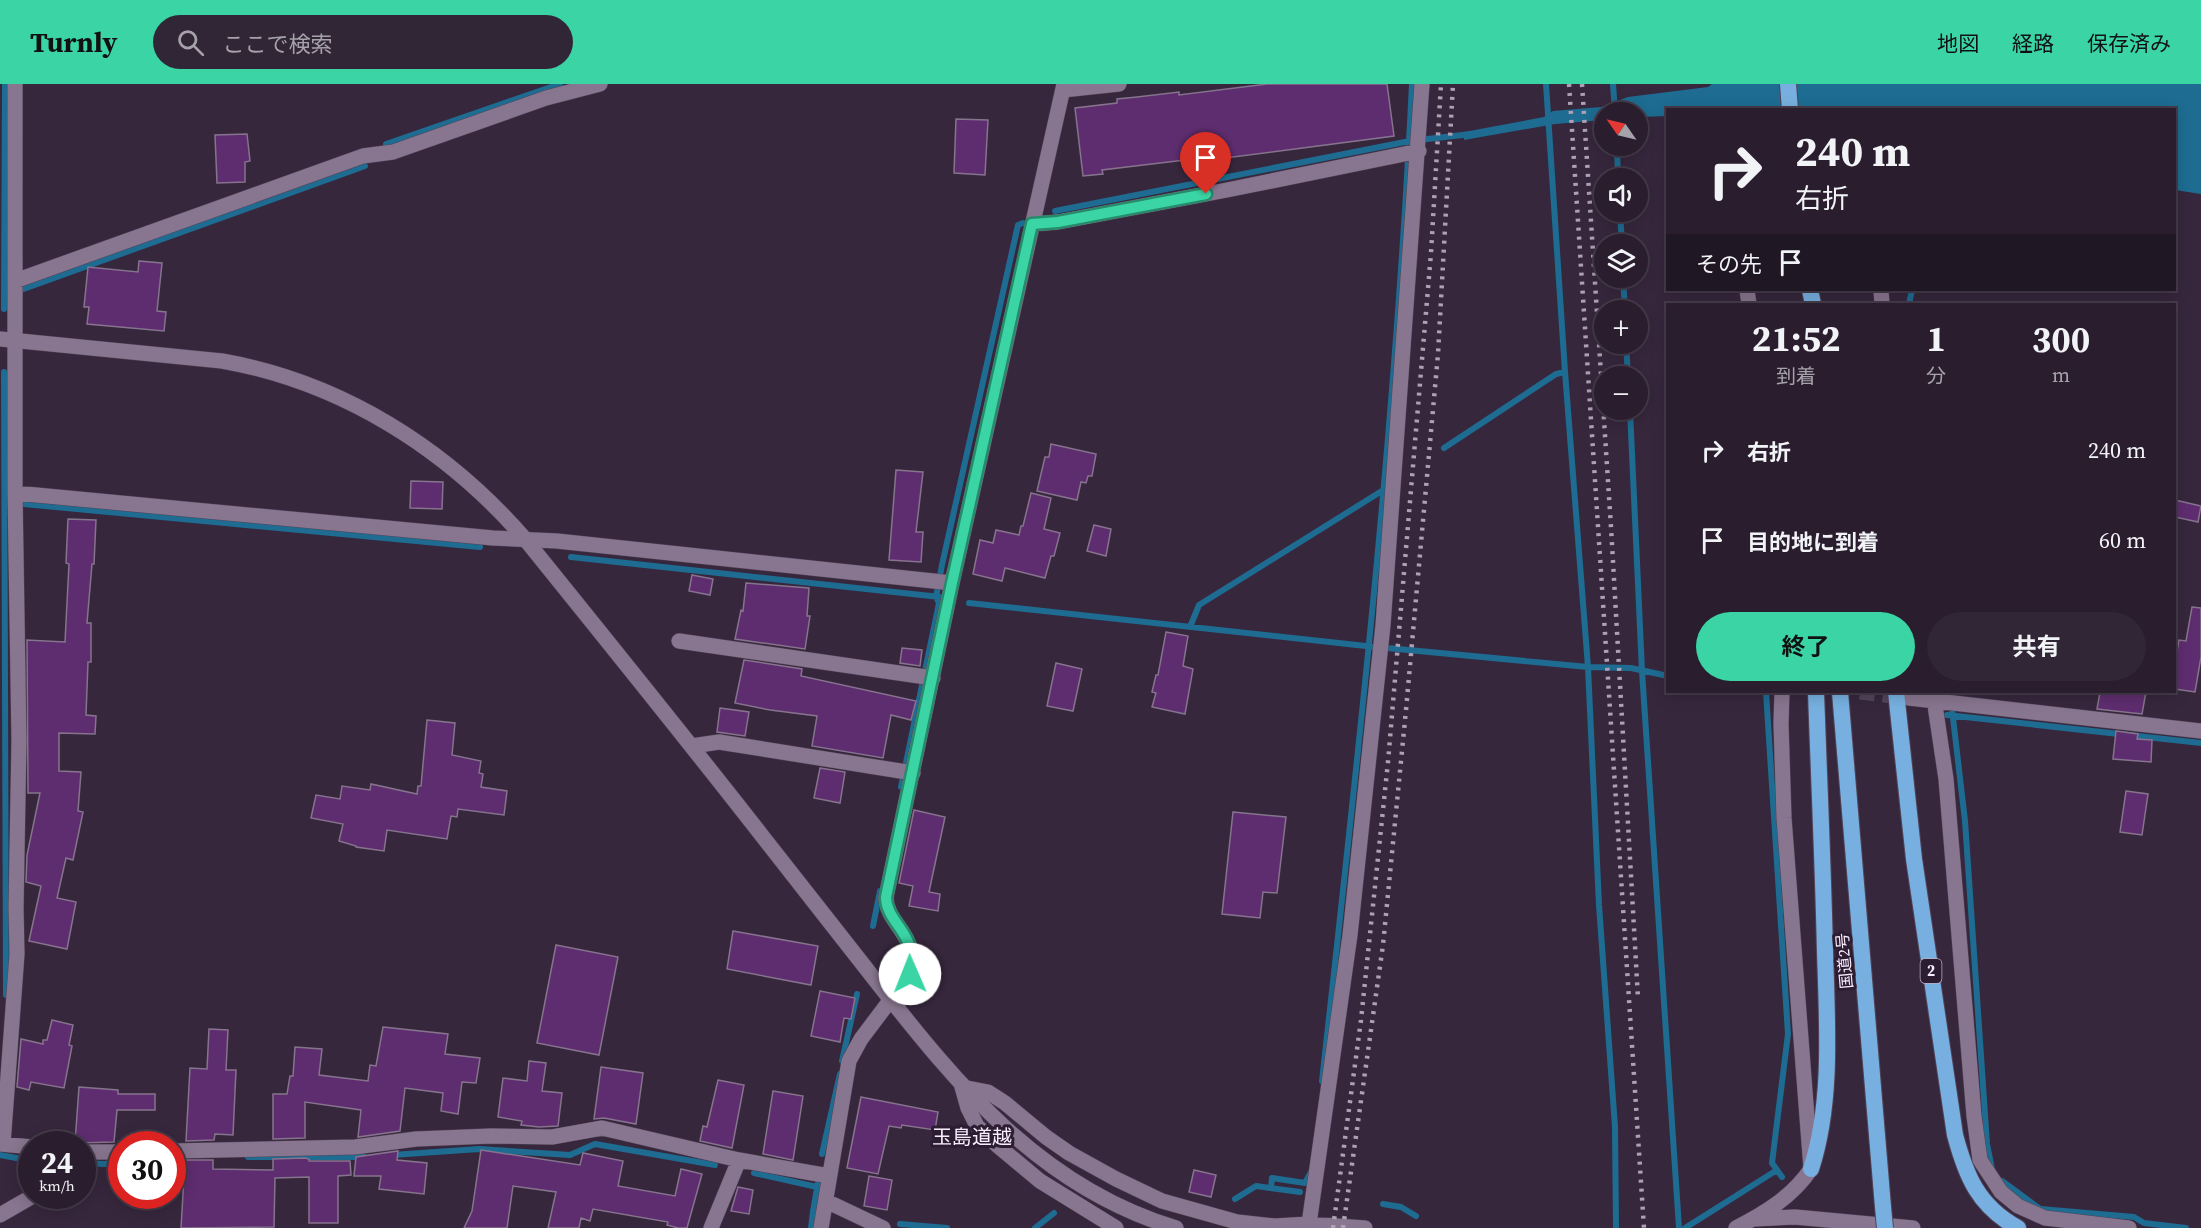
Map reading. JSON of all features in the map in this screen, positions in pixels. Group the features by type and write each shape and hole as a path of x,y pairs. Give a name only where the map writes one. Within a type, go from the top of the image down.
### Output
{"highway":[{"path":"1788,84 1790,108"},
{"path":"1810,1169 1821,1127 1825,1084 1827,1008 1816,693"},
{"name":"国道2号","path":"1840,693 1885,1228"},
{"name":"2","path":"1902,695 1914,859 1955,1135 1963,1164 1973,1187 1986,1205 2000,1218 2018,1228"}],"street":[{"path":"15,84 15,288 7,340 15,493 19,740 17,954 1,1144 18,1146"},
{"path":"15,288 363,156 393,152 546,98 600,84"},
{"path":"821,1228 849,1061 861,1039 910,974 912,964 908,940 886,902 906,772 927,678 943,582 1064,87 1119,84"},
{"path":"1310,1224 1350,935 1383,626 1415,147 1422,84"},
{"path":"1032,224 1058,222 1227,190 1415,147"},
{"path":"7,340 222,361 256,367 327,392 414,438 441,458 496,506 525,539 962,1087 1011,1134 1066,1177 1136,1213 1176,1228"},
{"path":"15,493 493,538 525,539 943,582"},
{"path":"679,641 927,678"},
{"path":"1736,1228 1787,1197 1801,1183 1810,1169 1784,818 1780,724 1782,693"},
{"path":"1902,695 2201,731"},
{"path":"1942,700 1946,779 1974,1116 1980,1160 2001,1192 2018,1206 2045,1218 2129,1228"},
{"path":"692,746 719,742 906,772"},
{"path":"962,1087 988,1092 1069,1153 1162,1201 1237,1222 1275,1226 1310,1224 1365,1228"},
{"path":"962,1087 968,1108 977,1126 998,1146 1040,1181 1116,1228"},
{"path":"186,1151 355,1147 416,1139 491,1136 552,1137 602,1128 740,1160 829,1176"},
{"path":"711,1228 740,1160"},
{"path":"825,1201 882,1228"},
{"path":"0,1215 18,1205"},
{"path":"1752,1220 1796,1217 1913,1228"}],"water":[{"path":"1712,84 2201,84 2201,194 2176,190 2176,108 1666,108 1666,116 1648,117 1648,102 1614,102 1628,97 1708,87"},
{"path":"1594,108 1594,121 1555,124 1464,140 1464,132 1544,117 1553,111"}],"building":[{"path":"1267,84 1387,84 1394,136 1210,160 1210,157 1102,170 1103,174 1083,176 1075,108 1117,103 1117,99 1179,92 1179,95"},
{"path":"956,119 988,120 985,175 954,173"},
{"path":"247,134 250,161 245,162 245,182 217,183 215,135"},
{"path":"139,261 162,263 157,311 166,312 164,331 87,324 89,307 84,307 88,267 138,272"},
{"path":"1051,444 1096,454 1092,476 1088,476 1086,483 1081,482 1077,500 1037,491 1045,457 1049,457"},
{"path":"896,470 923,472 916,532 923,532 921,562 889,560"},
{"path":"411,481 443,482 442,509 410,508"},
{"path":"1031,493 1051,498 1044,529 1060,533 1045,578 1005,568 1002,581 973,574 980,540 993,543 996,530 1019,535"},
{"path":"2176,500 2201,506 2198,522 2176,517"},
{"path":"68,519 96,520 94,564 92,564 87,623 91,623 91,662 88,662 86,715 96,716 95,734 59,733 59,771 81,772 78,811 83,812 73,860 66,858 57,898 76,902 67,949 29,941 41,886 26,882 27,855 40,793 28,793 27,640 65,642 69,564 66,563"},
{"path":"1094,525 1111,529 1106,556 1087,551"},
{"path":"692,575 713,579 710,595 689,591"},
{"path":"746,583 809,588 807,616 810,616 805,649 735,639 741,610 743,611"},
{"path":"2192,607 2201,608 2201,657 2195,692 2176,689 2176,657 2179,640 2186,641"},
{"path":"1166,632 1188,636 1183,666 1193,669 1185,714 1152,707 1156,693 1152,692 1156,675 1158,675"},
{"path":"902,648 922,650 920,666 900,663"},
{"path":"744,660 802,669 801,676 916,701 911,720 891,715 883,758 812,746 817,716 735,703"},
{"path":"1056,663 1082,669 1073,711 1047,706"},
{"path":"2100,693 2146,693 2142,714 2097,709"},
{"path":"720,708 749,712 745,736 717,732"},
{"path":"427,720 455,723 452,755 481,761 479,773 483,774 481,787 507,791 504,815 458,809 457,817 451,816 447,839 387,830 384,851 356,847 339,841 343,824 311,818 316,795 340,799 342,786 370,790 371,784 417,794 418,786 421,786"},
{"path":"2116,731 2138,734 2137,739 2152,740 2151,762 2113,759"},
{"path":"820,768 845,772 840,803 814,798"},
{"path":"2126,791 2148,794 2142,835 2120,832"},
{"path":"914,810 945,817 929,892 940,894 938,911 909,906 913,886 899,883"},
{"path":"1233,812 1286,817 1277,893 1263,892 1260,918 1222,914"},
{"path":"733,931 818,946 811,985 727,969"},
{"path":"556,945 618,957 599,1055 537,1043"},
{"path":"820,991 855,998 851,1019 844,1018 840,1042 811,1036"},
{"path":"52,1020 73,1025 69,1045 72,1046 64,1088 31,1082 29,1090 17,1087 21,1039 43,1044 43,1040 47,1040"},
{"path":"383,1027 448,1034 445,1054 480,1058 476,1083 462,1082 458,1114 441,1111 443,1093 405,1088 400,1131 358,1137 361,1110 305,1102 305,1138 273,1139 273,1094 287,1094 290,1076 293,1076 295,1047 322,1049 319,1075 368,1081 370,1065 376,1066"},
{"path":"209,1029 228,1030 226,1070 236,1070 233,1135 215,1134 214,1140 186,1141 190,1068 207,1069"},
{"path":"529,1061 546,1063 542,1091 562,1093 558,1126 521,1125 522,1121 498,1117 503,1078 527,1081"},
{"path":"601,1067 643,1073 636,1124 604,1118 594,1119"},
{"path":"718,1080 744,1085 732,1148 700,1141 703,1126 707,1127"},
{"path":"79,1087 118,1090 118,1094 155,1094 155,1110 117,1110 115,1131 108,1131 108,1142 96,1142 96,1131 76,1131"},
{"path":"773,1091 803,1096 793,1160 763,1154"},
{"path":"861,1097 938,1112 935,1130 902,1125 901,1128 889,1126 878,1174 847,1168"},
{"path":"481,1150 580,1165 583,1153 623,1161 618,1186 675,1196 681,1169 702,1174 687,1228 667,1225 668,1222 593,1209 590,1221 581,1218 579,1228 548,1228 556,1192 513,1186 507,1228 464,1228 472,1211"},
{"path":"398,1151 397,1160 427,1163 424,1194 379,1189 381,1176 354,1176 356,1157"},
{"path":"305,1158 309,1161 350,1161 351,1175 338,1176 338,1223 309,1223 309,1177 275,1178 274,1227 181,1228 182,1209 186,1209 186,1160 213,1160 213,1169 273,1170 273,1159"},
{"path":"1194,1170 1216,1175 1211,1197 1189,1192"},
{"path":"869,1176 892,1180 887,1210 864,1206"},
{"path":"738,1187 753,1190 749,1214 731,1211"}],"waterway":[{"path":"4,309 5,84"},
{"path":"386,144 560,84"},
{"path":"1322,1081 1375,583 1396,334 1412,84"},
{"path":"1546,84 1588,667 1599,905 1615,1127 1616,1228"},
{"path":"1613,84 1614,102"},
{"path":"1055,211 1410,141 1471,134"},
{"path":"1617,156 1618,168"},
{"path":"4,296 365,166"},
{"path":"1621,222 1621,234"},
{"path":"901,787 939,603 936,597 942,565 1018,225 1023,223"},
{"path":"1624,288 1624,300"},
{"path":"1909,303 1912,291"},
{"path":"1627,354 1627,366"},
{"path":"4,372 6,995"},
{"path":"1444,448 1556,374 1565,372"},
{"path":"1630,420 1642,671 1679,1228"},
{"path":"1190,627 1199,605 1385,489"},
{"path":"24,504 480,547"},
{"path":"571,557 940,597"},
{"path":"969,603 1366,646 1588,667 1631,668 1666,676"},
{"path":"1766,693 1788,1034 1772,1163 1782,1177"},
{"path":"1950,693 1965,821 1987,1144 1992,1169"},
{"path":"1947,715 2201,743"},
{"path":"873,926 880,891"},
{"path":"842,1061 857,994"},
{"path":"822,1154 840,1074"},
{"path":"392,1155 479,1149 570,1155 595,1144 715,1165"},
{"path":"0,1155 18,1158"},
{"path":"248,1157 364,1157"},
{"path":"96,1164 108,1164"},
{"path":"1685,1228 1777,1170"},
{"path":"1271,1188 1272,1178 1305,1183 1311,1172"},
{"path":"754,1173 817,1187"},
{"path":"2002,1181 2040,1209 2134,1217 2144,1223 2186,1228"},
{"path":"817,1212 813,1211 818,1183"},
{"path":"1235,1199 1256,1186 1300,1192"},
{"path":"1383,1204 1401,1207 1416,1216"},
{"path":"811,1228 813,1211"},
{"path":"1035,1228 1054,1213"},
{"path":"900,1224 947,1228"}],"tunnel":[{"path":"1868,693 1908,698"}],"railway":[{"path":"1333,1228 1361,1020 1388,762 1431,253 1441,84"},
{"path":"1343,1228 1383,945 1406,710 1438,354 1453,84"},
{"path":"1569,84 1644,1228"},
{"path":"1582,84 1611,527 1638,998"}],"district":[{"name":"玉島道越","path":"972,1137"}],"route":[{"path":"910,974 912,964 908,940 888,907 886,897 952,583 1032,224 1058,222 1206,194"}]}
